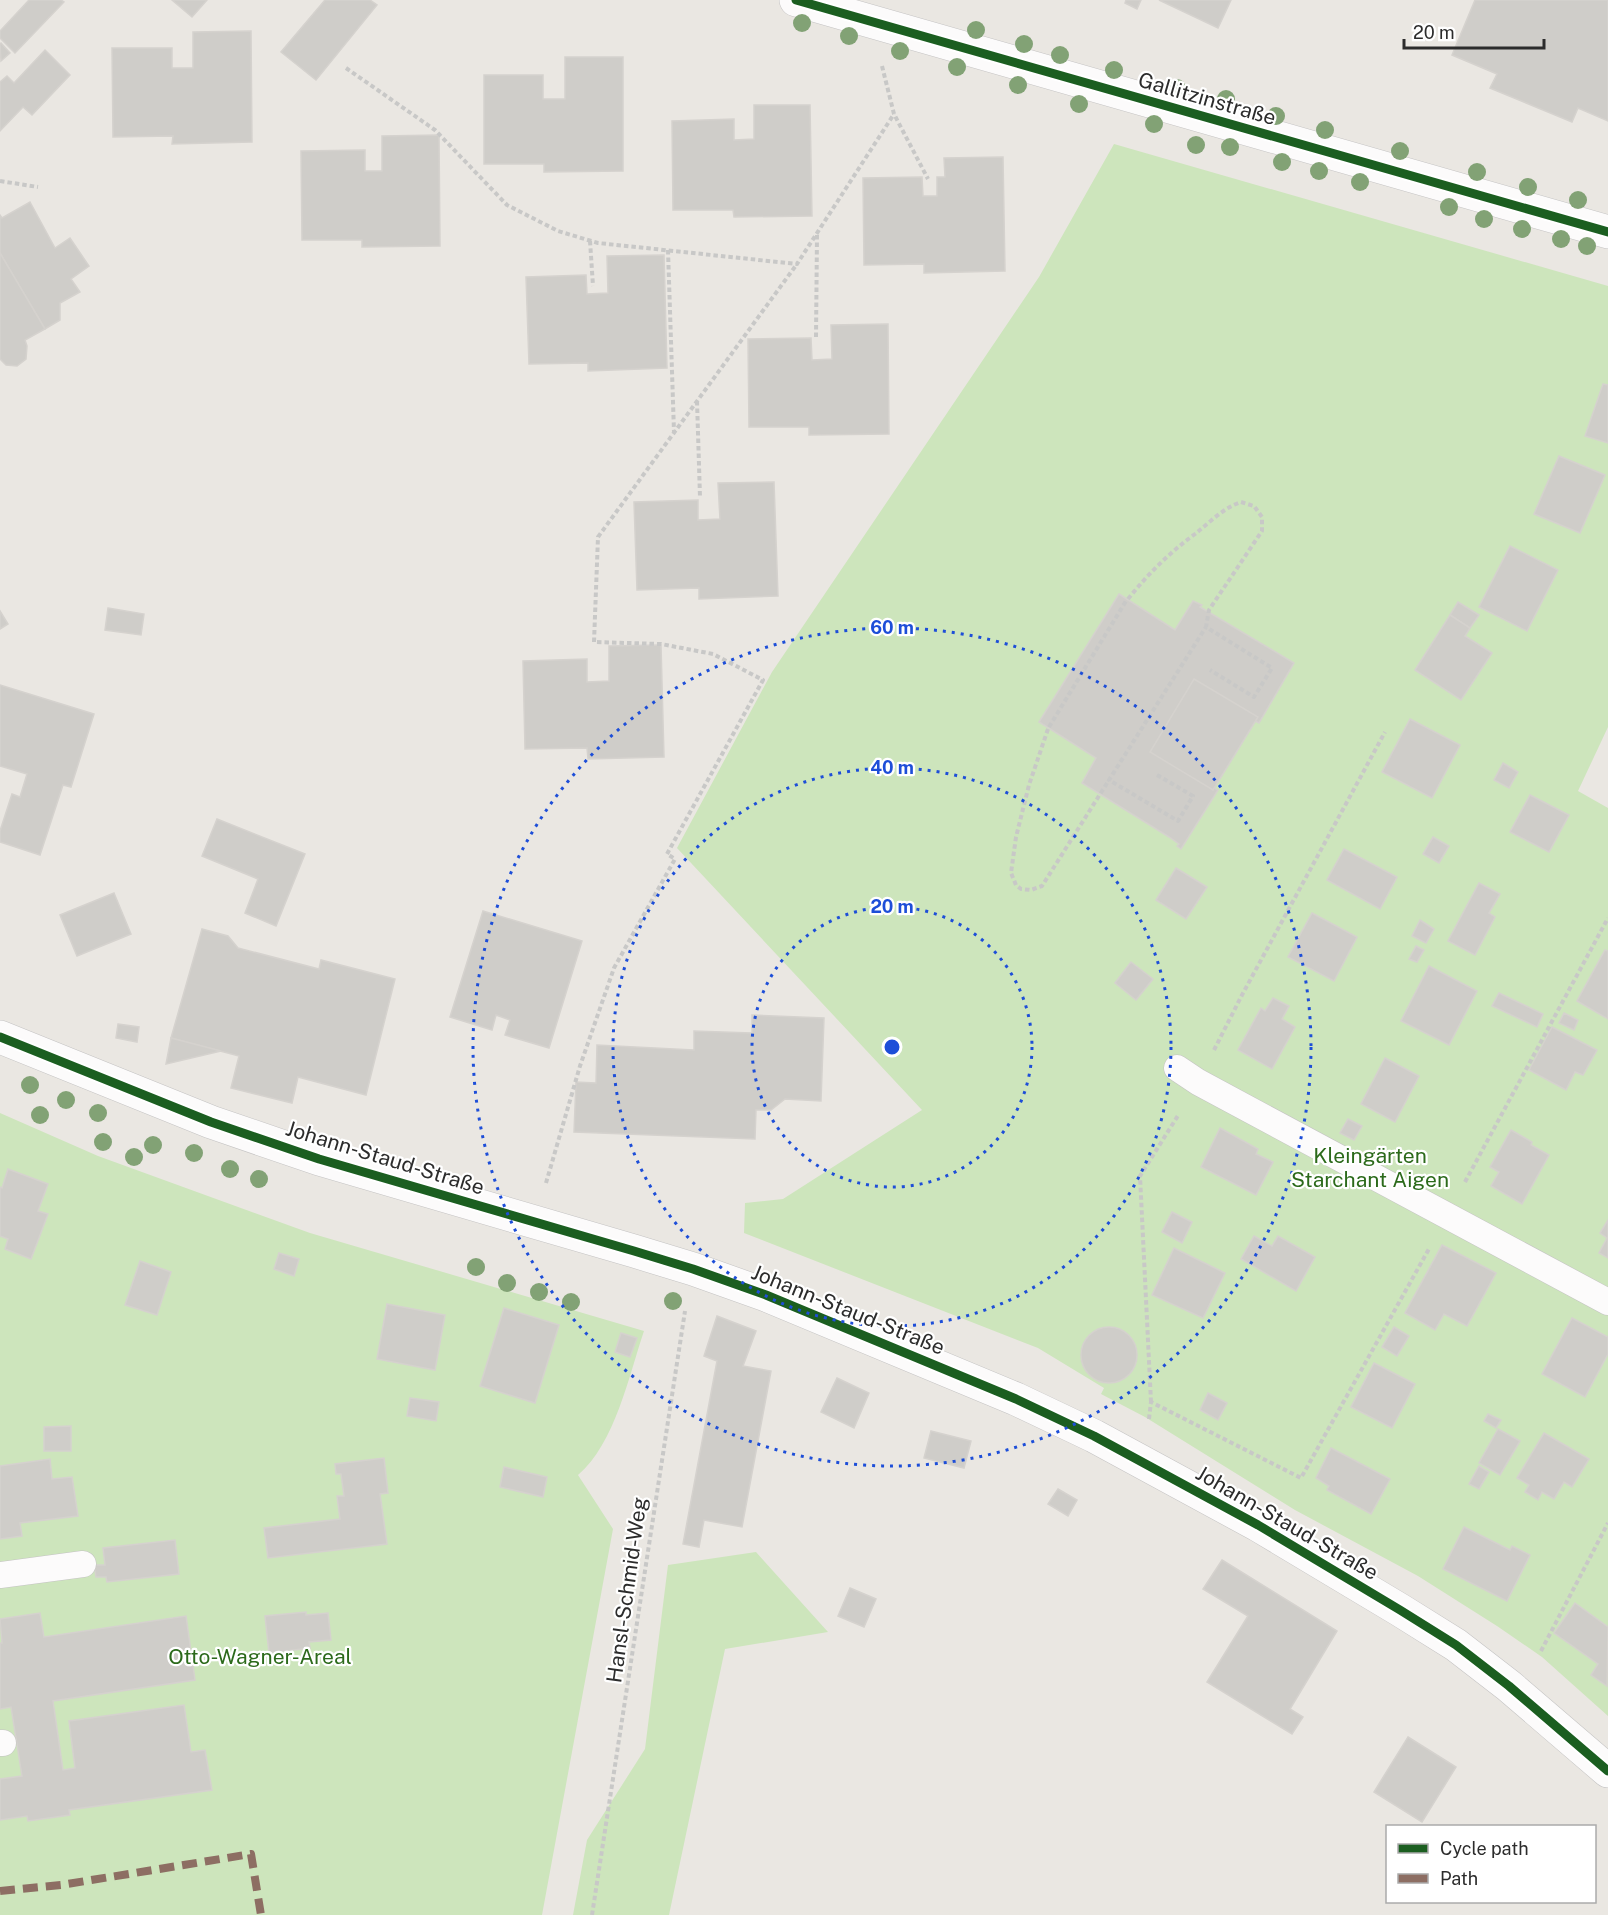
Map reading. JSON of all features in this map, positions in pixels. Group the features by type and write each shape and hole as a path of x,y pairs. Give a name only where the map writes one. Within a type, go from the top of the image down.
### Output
{"street":[{"name":"Gallitzinstraße","path":"796,0 1608,232"},
{"name":"Johann-Staud-Straße","path":"0,1037 211,1122 319,1159 693,1269 766,1295 1016,1399 1094,1436 1218,1503 1456,1645 1509,1686 1608,1771"}],"lane":[{"path":"1177,1068 1198,1082 1608,1302"},
{"path":"0,1575 83,1564"}],"path":[{"path":"346,68 435,130 507,205 558,231 590,241 797,264"},
{"path":"543,1192 580,1065 614,968 675,859 667,854 763,680 713,654 661,644 594,642 598,537 797,264 894,114 928,179"},
{"path":"0,182 38,188"},
{"path":"816,338 817,235"},
{"path":"590,241 593,286"},
{"path":"668,250 674,432"},
{"path":"697,400 700,497"},
{"path":"1249,503 1260,512 1262,531 1209,610 1206,627 1042,886 1025,890 1016,885 1011,873 1016,837 1029,785 1049,728 1127,600 1147,574 1212,519 1236,504 1249,503"},
{"path":"1206,627 1272,668 1254,697 1210,670"},
{"path":"1110,780 1178,821 1192,796 1157,775"},
{"path":"1149,1420 1151,1402 1301,1478 1608,918"},
{"path":"1541,1651 1608,1523"}],"green space":[{"name":"Kleingärten Starchant Aigen","path":"1114,144 1608,286 1608,727 1578,791 1608,808 1608,1716 1542,1657 1497,1626 1418,1576 1295,1510 1145,1417 1101,1394 1104,1388 1038,1348 744,1233 745,1203 783,1199 922,1110 677,848 772,672 1039,277"},
{"name":"Otto-Wagner-Areal","path":"0,1113 98,1156 310,1233 644,1331 611,1427 591,1462 578,1475 613,1529 542,1915 0,1915"},
{"path":"756,1552 828,1632 725,1649 669,1915 573,1915 587,1840 645,1749 668,1565"}],"building":[{"path":"29,0 61,0 64,2 15,53 0,38 0,31"},
{"path":"172,0 207,0 192,17"},
{"path":"325,0 370,0 377,5 316,80 281,52"},
{"path":"1126,0 1141,0 1137,9 1125,3"},
{"path":"1159,0 1231,0 1218,28"},
{"path":"1475,0 1608,0 1608,121 1578,108 1572,122 1490,88 1497,74 1452,55"},
{"path":"251,31 252,142 172,144 173,136 113,137 112,48 172,48 172,68 193,68 193,32"},
{"path":"0,44 10,53 1,61"},
{"path":"45,50 70,75 32,115 23,107 0,131 0,82 7,76 14,83"},
{"path":"565,57 623,57 623,171 544,172 544,164 484,164 484,75 543,75 543,99 565,99"},
{"path":"754,105 810,105 812,216 734,217 733,210 673,210 672,121 734,119 734,140 754,139"},
{"path":"439,135 440,246 362,247 362,240 302,240 301,151 365,150 365,171 382,171 382,136"},
{"path":"1003,157 1005,271 924,273 924,264 864,265 863,178 922,177 923,196 937,196 937,177 945,177 944,158"},
{"path":"30,202 55,248 70,238 89,266 71,279 80,292 60,303 60,320 45,329 0,253 0,215 2,218"},
{"path":"0,253 45,329 25,340 26,359 17,366 6,365 0,359"},
{"path":"664,255 667,368 588,371 588,363 529,364 526,277 586,275 587,294 608,293 607,256"},
{"path":"888,324 889,434 809,435 809,427 749,427 748,339 811,338 812,360 832,359 831,325"},
{"path":"1603,384 1608,385 1608,443 1585,436"},
{"path":"1559,456 1605,475 1580,533 1534,514"},
{"path":"774,482 778,596 699,599 699,588 637,590 634,502 698,500 698,520 720,519 718,483"},
{"path":"1510,546 1558,570 1527,631 1479,607"},
{"path":"1119,594 1175,630 1193,601 1294,663 1259,723 1255,721 1214,788 1218,790 1181,849 1177,846 1179,844 1169,837 1082,783 1096,758 1039,722"},
{"path":"1458,602 1479,615 1470,628 1450,615"},
{"path":"108,608 144,614 141,635 105,630"},
{"path":"0,611 8,624 0,629"},
{"path":"1450,615 1470,628 1465,636 1492,653 1461,700 1415,670"},
{"path":"661,645 664,757 588,759 587,748 525,749 523,661 587,659 587,682 609,681 609,646"},
{"path":"1194,679 1258,717 1213,790 1150,752"},
{"path":"0,685 94,714 71,787 63,785 40,855 0,842 0,831 12,794 20,797 27,774 0,766"},
{"path":"1410,719 1460,745 1432,798 1382,772"},
{"path":"1503,763 1518,772 1509,788 1494,780"},
{"path":"1530,795 1569,815 1549,852 1510,832"},
{"path":"217,819 305,854 276,926 245,913 258,879 202,856"},
{"path":"1433,837 1449,846 1439,863 1423,854"},
{"path":"1344,849 1397,877 1380,909 1327,880"},
{"path":"1176,868 1207,887 1186,919 1156,900"},
{"path":"1479,883 1500,894 1489,913 1495,917 1475,955 1448,941"},
{"path":"114,893 131,934 77,956 60,915"},
{"path":"483,911 582,941 549,1048 505,1035 510,1020 496,1015 492,1030 450,1017"},
{"path":"1312,913 1357,937 1334,981 1288,957"},
{"path":"1420,920 1434,929 1426,943 1412,936"},
{"path":"202,929 228,936 238,948 319,969 321,960 395,979 366,1095 298,1077 292,1103 231,1088 239,1056 171,1038"},
{"path":"1416,946 1424,950 1417,962 1409,959"},
{"path":"1605,950 1608,951 1608,1019 1577,1001"},
{"path":"1131,962 1153,979 1136,1000 1115,983"},
{"path":"1429,966 1477,991 1449,1045 1401,1021"},
{"path":"1499,993 1543,1014 1537,1027 1492,1006"},
{"path":"1273,998 1289,1006 1282,1019 1295,1027 1272,1069 1238,1050 1261,1008 1265,1011"},
{"path":"1564,1013 1578,1020 1574,1030 1559,1023"},
{"path":"752,1015 824,1018 821,1101 785,1099 771,1110 756,1110 755,1139 574,1132 576,1082 596,1083 597,1045 694,1050 694,1031 752,1033"},
{"path":"118,1024 139,1027 137,1042 116,1038"},
{"path":"1552,1027 1597,1050 1583,1075 1575,1072 1566,1090 1529,1070"},
{"path":"171,1038 221,1051 166,1064"},
{"path":"1385,1058 1419,1076 1395,1122 1361,1104"},
{"path":"1348,1119 1362,1126 1354,1140 1340,1133"},
{"path":"1220,1128 1258,1149 1256,1154 1273,1162 1256,1195 1201,1167"},
{"path":"1511,1130 1549,1155 1522,1204 1491,1186 1499,1172 1490,1167"},
{"path":"8,1169 48,1184 38,1211 48,1214 31,1259 5,1249 8,1239 0,1236 0,1187 2,1188"},
{"path":"1172,1212 1192,1222 1182,1243 1162,1232"},
{"path":"1608,1220 1608,1258 1599,1253 1607,1238 1600,1233"},
{"path":"1254,1236 1272,1246 1278,1236 1315,1257 1296,1291 1241,1259"},
{"path":"1442,1245 1496,1273 1467,1326 1444,1314 1435,1330 1405,1313"},
{"path":"1174,1248 1225,1273 1203,1318 1152,1295"},
{"path":"279,1253 299,1259 294,1276 274,1269"},
{"path":"140,1261 171,1272 157,1315 125,1305"},
{"path":"387,1304 445,1315 435,1370 377,1359"},
{"path":"504,1308 559,1325 535,1403 480,1386"},
{"path":"717,1316 756,1331 743,1366 771,1371 742,1527 704,1520 699,1547 683,1544 717,1361 704,1356"},
{"path":"1572,1318 1608,1337 1608,1354 1585,1397 1542,1374"},
{"path":"1109,1327 1129,1335 1137,1355 1129,1375 1109,1383 1089,1375 1081,1355 1089,1335"},
{"path":"1394,1327 1409,1336 1397,1356 1382,1347"},
{"path":"621,1333 637,1338 630,1357 615,1352"},
{"path":"1374,1363 1415,1384 1392,1428 1351,1407"},
{"path":"837,1378 869,1393 854,1428 821,1412"},
{"path":"1208,1393 1227,1403 1218,1420 1200,1410"},
{"path":"410,1398 439,1402 436,1421 407,1416"},
{"path":"1488,1414 1501,1420 1496,1428 1484,1421"},
{"path":"71,1426 71,1451 44,1451 44,1427"},
{"path":"1498,1429 1520,1441 1500,1475 1479,1463"},
{"path":"931,1431 971,1441 964,1468 924,1458"},
{"path":"1544,1433 1589,1459 1572,1487 1564,1482 1554,1499 1542,1492 1538,1500 1525,1492 1529,1485 1517,1478"},
{"path":"1331,1448 1390,1479 1371,1514 1327,1490 1329,1486 1316,1478"},
{"path":"384,1458 388,1493 380,1494 387,1544 268,1558 264,1528 340,1519 337,1496 344,1496 341,1474 336,1474 335,1464"},
{"path":"50,1459 52,1479 72,1477 78,1516 20,1523 22,1536 0,1539 0,1466"},
{"path":"1479,1466 1489,1472 1479,1489 1469,1484"},
{"path":"504,1467 547,1477 543,1497 500,1487"},
{"path":"1058,1489 1077,1500 1068,1516 1048,1504"},
{"path":"1464,1527 1510,1550 1512,1546 1530,1555 1507,1601 1443,1569"},
{"path":"175,1540 179,1574 107,1582 106,1577 96,1577 94,1565 105,1565 103,1548"},
{"path":"1222,1560 1337,1631 1290,1709 1303,1717 1292,1734 1207,1682 1248,1616 1203,1589"},
{"path":"850,1588 876,1599 864,1627 838,1616"},
{"path":"1575,1603 1608,1627 1607,1686 1591,1675 1598,1664 1554,1633"},
{"path":"306,1612 306,1615 328,1613 331,1640 309,1642 310,1648 269,1653 265,1616"},
{"path":"40,1613 44,1637 186,1616 195,1680 53,1701 63,1770 75,1768 69,1721 184,1705 191,1752 205,1750 212,1790 69,1810 70,1815 28,1821 27,1816 0,1820 0,1779 22,1776 11,1707 0,1709 0,1643 2,1643 0,1619"},
{"path":"1408,1737 1456,1767 1422,1822 1374,1792"}],"marked path":[{"path":"0,1891 61,1885 251,1854 261,1915"}],"cycle path":[{"path":"796,0 1608,232"},
{"path":"0,1037 211,1122 319,1159 634,1251 766,1295 1016,1399 1094,1436 1258,1525 1456,1645 1509,1686 1608,1771"}]}
